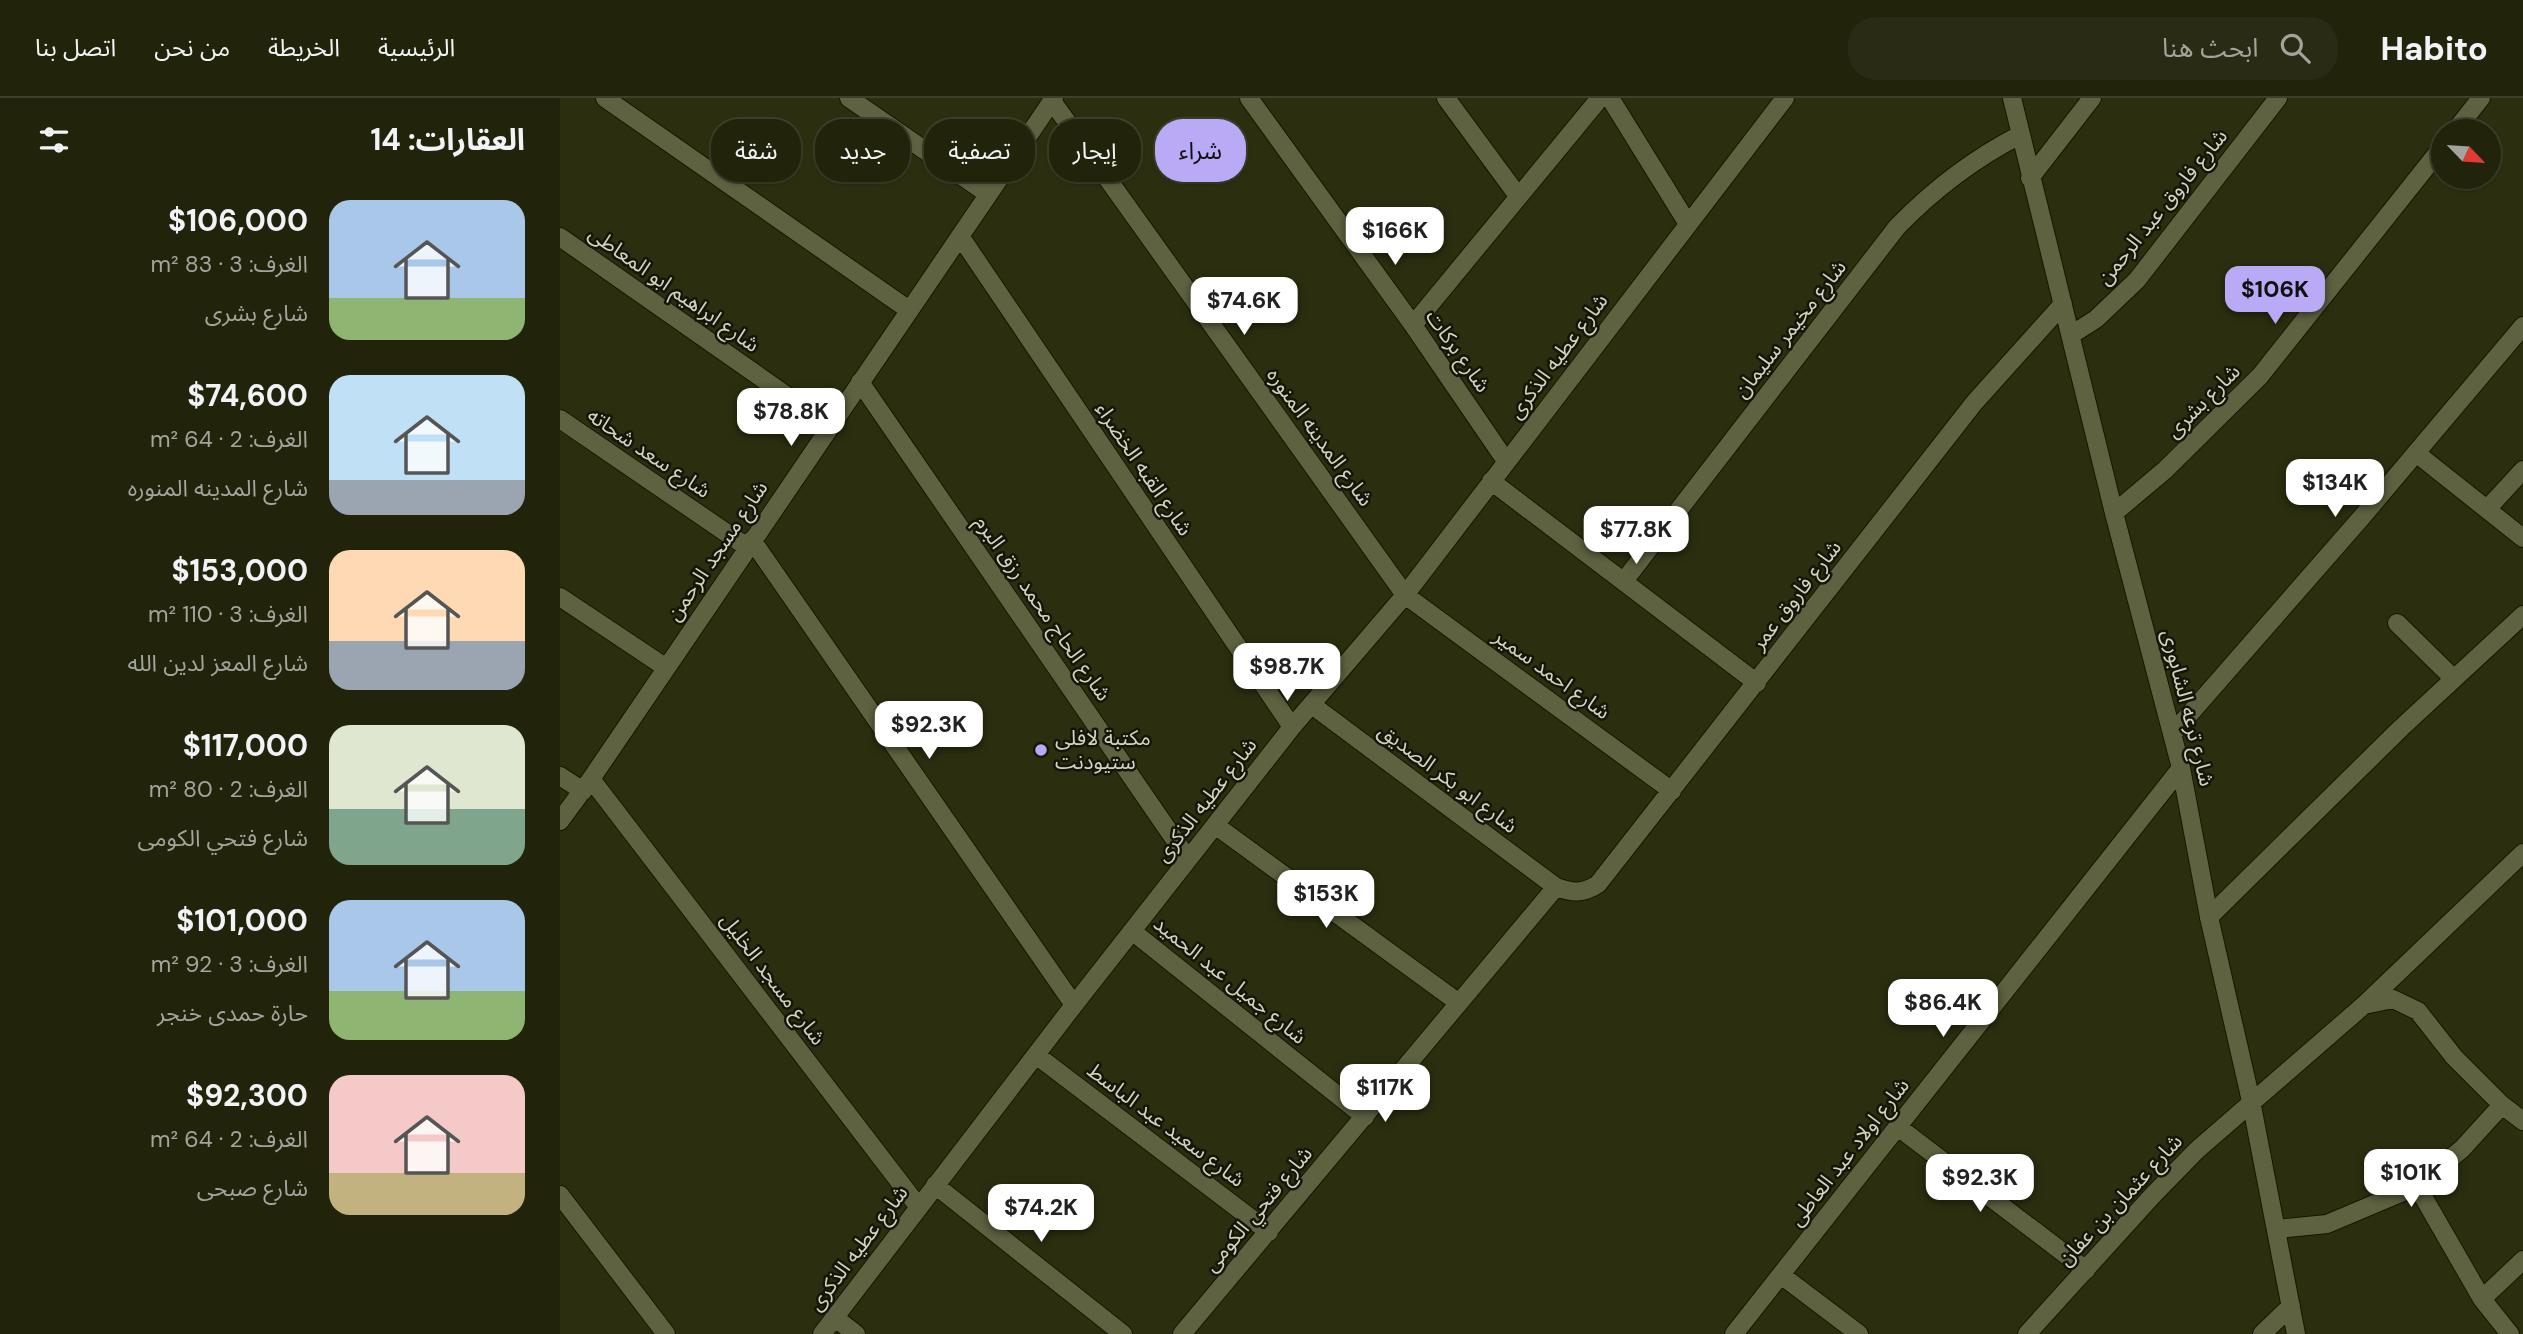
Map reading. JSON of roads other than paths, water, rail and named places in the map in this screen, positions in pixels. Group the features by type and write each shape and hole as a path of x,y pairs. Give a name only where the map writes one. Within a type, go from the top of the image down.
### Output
{"street":[{"path":"605,98 909,310"},
{"path":"849,98 988,194"},
{"name":"شارع بركات","path":"1249,98 1413,325 1506,461"},
{"path":"1446,98 1518,196"},
{"path":"1413,325 1600,98"},
{"path":"1610,98 1688,223"},
{"name":"شارع عطيه الذكرى","path":"822,1334 918,1206 1292,727 1405,595 1785,98"},
{"name":"شارع ترعه الشابورى","path":"2012,98 2114,513 2173,733 2209,917 2277,1229 2296,1334"},
{"path":"2030,178 2092,98"},
{"name":"شارع فاروق عبد الرحمن","path":"2071,335 2096,319 2137,280 2278,98"},
{"path":"2465,119 2482,98"},
{"name":"شارع مسجد الرحمن","path":"560,821 1053,100"},
{"name":"شارع المدينه المنوره","path":"1053,100 1405,595"},
{"name":"شارع مخيمر سليمان","path":"1624,581 1897,227 1927,196 1961,170 2020,135"},
{"name":"شارع بشرى","path":"2114,513 2165,470 2260,376 2431,161"},
{"name":"شارع القبه الخضراء","path":"960,236 1292,727"},
{"name":"شارع ابراهيم ابو المعاطى","path":"560,237 830,426"},
{"name":"شارع فاروق عمر","path":"1556,887 1571,892 1586,892 1598,884 1974,403 2063,304"},
{"path":"2173,733 2523,326"},
{"name":"شارع الحاج محمد رزق البرم","path":"860,382 1188,859"},
{"name":"شارع سعد شحاته","path":"560,419 750,544"},
{"path":"2416,453 2523,538"},
{"path":"2487,509 2523,470"},
{"path":"1491,481 1757,683"},
{"path":"750,544 1074,1005"},
{"name":"شارع احمد سمير","path":"1405,595 1672,791"},
{"path":"560,597 665,667"},
{"path":"2209,917 2523,615"},
{"path":"2397,623 2454,679"},
{"name":"شارع ابو بكر الصديق","path":"1312,705 1556,887"},
{"name":"شارع اولاد عبد العاطى","path":"1734,1334 2181,768"},
{"name":"شارع مسجد الخليل","path":"560,776 587,785 918,1206"},
{"path":"1215,825 1459,1003"},
{"name":"شارع عثمان بن عفان","path":"2027,1334 2162,1186 2250,1101 2364,1005 2523,853"},
{"name":"شارع فتحي الكومى","path":"1182,1334 1556,887"},
{"name":"شارع جميل عبد الحميد","path":"1132,931 1365,1117"},
{"path":"2364,1005 2393,999 2418,1010 2454,1057 2502,1105 2523,1121"},
{"name":"شارع سعيد عبد الباسط","path":"1036,1055 1269,1232"},
{"path":"2277,1229 2327,1224 2417,1186 2462,1149 2502,1105"},
{"path":"1898,1127 2086,1270"},
{"path":"935,1185 1123,1334"},
{"path":"2417,1186 2482,1299 2510,1334"},
{"path":"560,1195 666,1334"},
{"path":"2482,1299 2523,1260"},
{"path":"1781,1275 1859,1334"},
{"path":"2262,1334 2291,1306"},
{"path":"834,1317 856,1334"}],"place":[{"name":"مكتبة لافلى ستيودنت","path":"1041,750"}]}
